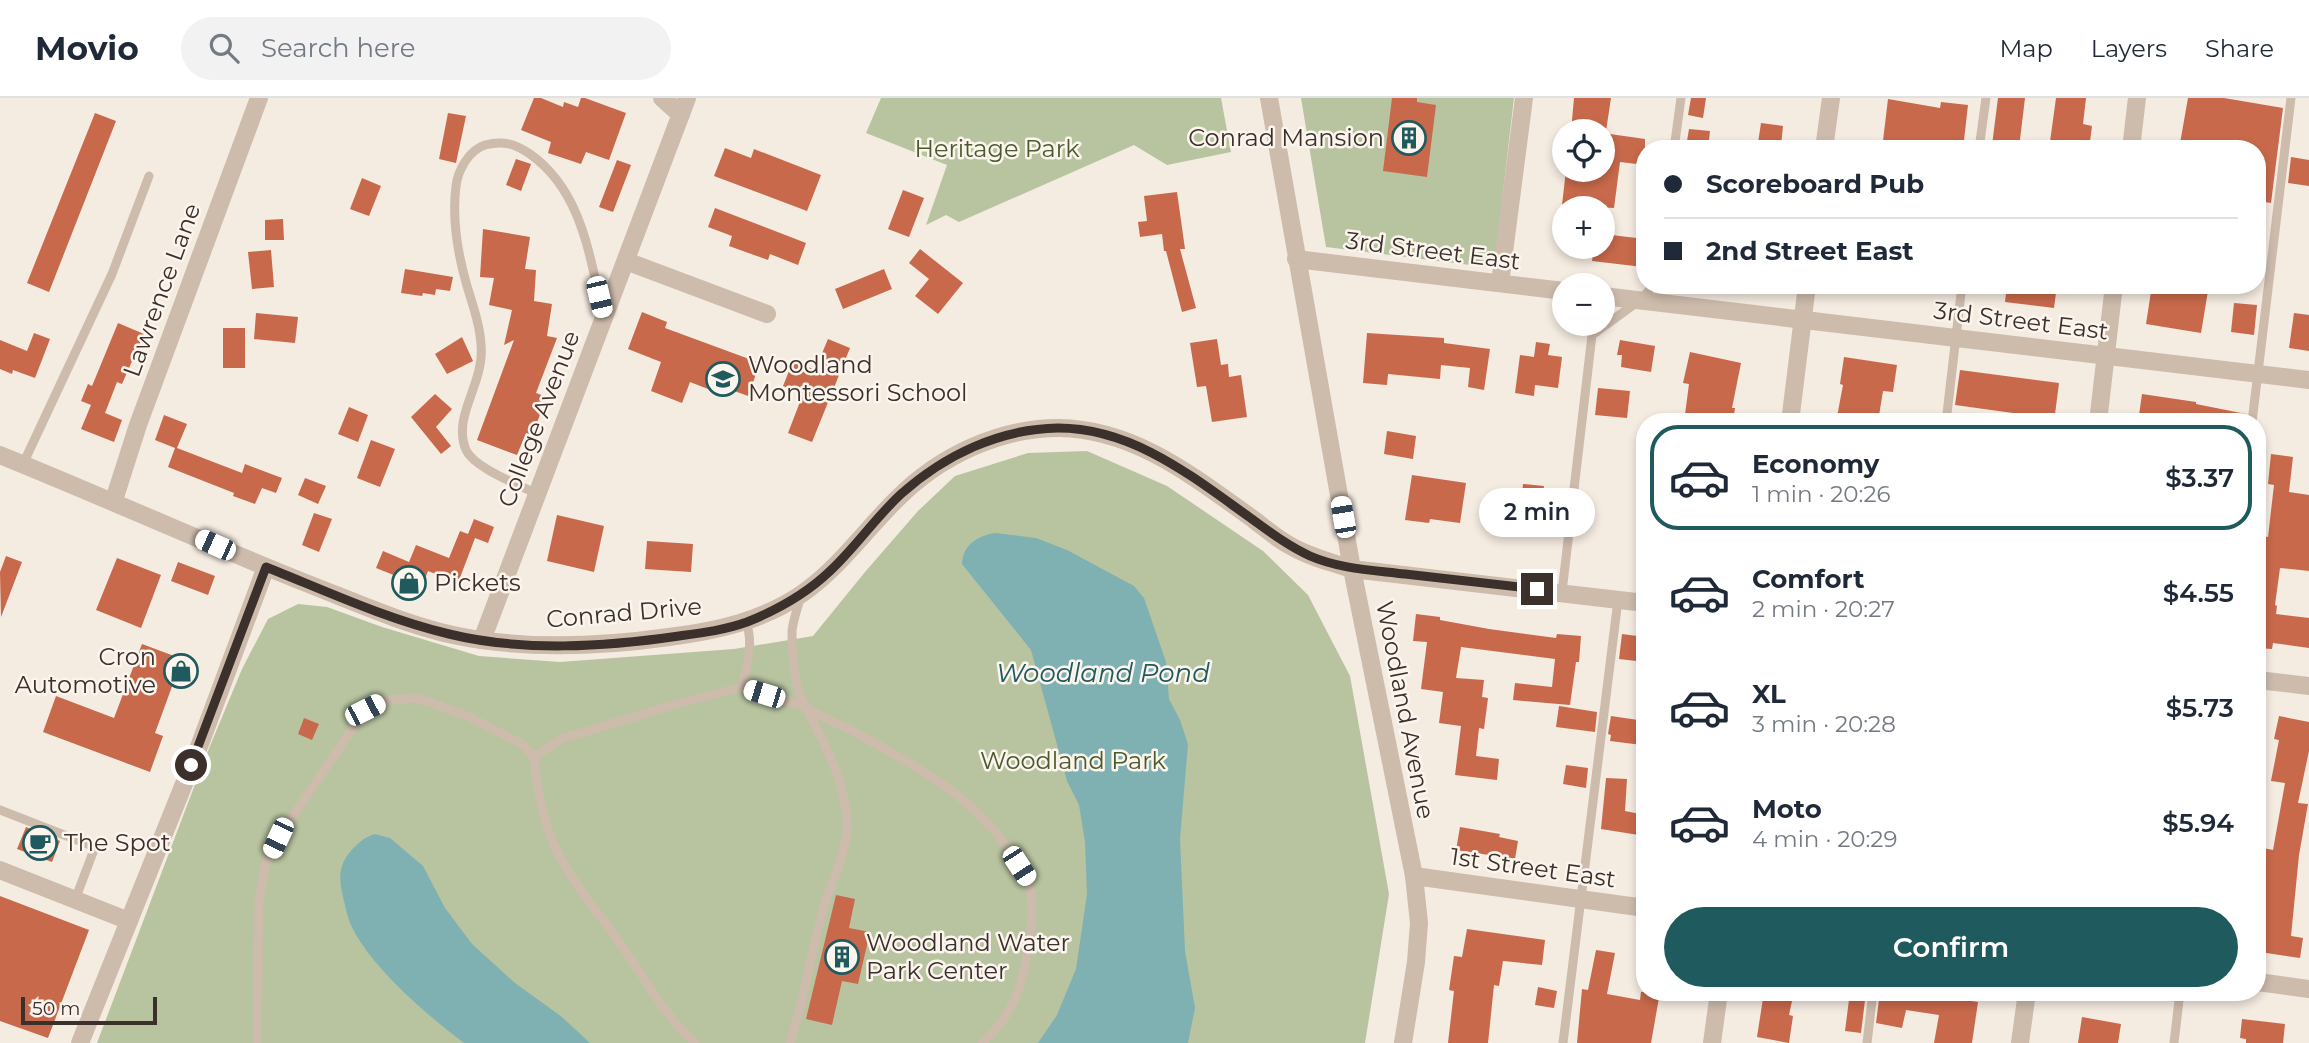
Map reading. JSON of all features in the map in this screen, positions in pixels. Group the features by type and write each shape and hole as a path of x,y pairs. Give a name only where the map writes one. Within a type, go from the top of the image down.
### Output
{"street":[{"name":"Lawrence Lane","path":"114,500 138,425 259,98"},
{"path":"662,98 684,106"},
{"name":"Woodland Avenue","path":"1269,98 1352,569 1414,876 1419,923 1416,962 1403,1043"},
{"path":"1500,283 1524,98"},
{"path":"1825,140 1830,98"},
{"path":"2132,140 2137,98"},
{"name":"College Avenue","path":"482,640 684,106"},
{"name":"3rd Street East","path":"1296,259 1552,290"},
{"path":"626,261 767,314"},
{"path":"1791,413 1806,294"},
{"path":"2099,413 2113,294"},
{"name":"3rd Street East","path":"1615,297 2309,380"},
{"name":"Conrad Drive","path":"0,454 114,500 266,567 401,620 450,634 533,645 652,640 705,632 746,622 802,594 830,572 900,496 935,467 977,444 1020,432 1058,428 1116,437 1147,450 1186,471 1287,544 1312,557 1352,569 1636,602"},
{"path":"80,1043 200,744 266,567"},
{"path":"2266,681 2309,686"},
{"path":"0,870 129,921"},
{"name":"1st Street East","path":"1414,876 1636,907"},
{"path":"2266,983 2309,989"},
{"path":"1712,1043 1717,1001"},
{"path":"2020,1043 2026,1001"}],"lane":[{"path":"1675,140 1681,98"},
{"path":"1980,140 1986,98"},
{"path":"2253,413 2291,98"},
{"path":"537,494 482,466 467,454 464,444 463,425 481,358 480,335 460,258 456,231 456,185 464,165 478,148 503,142 519,147 540,162 561,184 584,231 604,318"},
{"path":"23,464 112,274 149,176"},
{"path":"1562,592 1592,335 1646,294"},
{"path":"1947,413 1961,294"},
{"path":"790,1043 801,1011 813,947 837,871 848,825 841,780 796,682 792,634 802,594"},
{"path":"1563,1043 1618,600"},
{"path":"742,687 750,641 746,622"},
{"path":"534,757 561,739 742,687 806,707 922,770 957,794 997,831 1027,878 1033,921 1018,994 1008,1015 982,1043"},
{"path":"257,1043 259,900 265,865 278,838 365,710 386,700 418,698 470,717 522,744 534,757 548,828 577,886 613,932 674,1023 695,1043"},
{"path":"0,810 95,847 75,900"},
{"path":"1867,1043 1872,1001"},
{"path":"2174,1043 2179,1001"}],"green space":[{"name":"Heritage Park","path":"881,98 1221,98 1231,152 1167,165 1134,145 959,222 946,215 926,225 947,165 866,133"},
{"path":"1301,98 1514,98 1494,268 1326,247"},
{"name":"Woodland Park","path":"1087,451 1167,486 1263,551 1308,595 1350,676 1389,894 1365,1043 97,1043 205,758 242,669 268,619 298,604 327,607 382,627 479,656 560,662 734,649 813,636 918,511 955,476 1028,453"}],"water":[{"name":"Woodland Pond","path":"995,533 1036,538 1067,550 1134,586 1144,598 1166,662 1169,699 1188,744 1180,839 1185,951 1195,1008 1188,1043 1038,1043 1057,1015 1076,969 1087,894 1085,842 1079,805 1067,781 1031,650 962,564 968,546 983,536"},
{"path":"375,834 390,838 423,866 445,908 472,944 515,983 562,1017 590,1043 464,1043 400,989 371,956 350,923 340,879 346,857 361,841"}],"building":[{"path":"534,98 563,107 564,102 578,107 581,98 585,98 626,113 609,160 586,152 581,164 548,153 551,142 521,130"},
{"name":"Conrad Mansion","path":"1392,98 1417,98 1417,102 1436,105 1427,177 1383,171"},
{"path":"1574,98 1611,98 1608,119 1572,119"},
{"path":"1691,98 1706,98 1703,118 1688,115"},
{"path":"1998,98 2025,98 2020,140 1993,140"},
{"path":"2056,98 2086,98 2083,124 2092,126 2090,140 2050,140"},
{"path":"2188,98 2224,98 2283,108 2271,203 2266,202 2266,140 2181,140"},
{"path":"1888,99 1940,108 1941,102 1968,105 1964,140 1883,140"},
{"path":"95,113 116,121 49,292 27,283"},
{"path":"448,113 466,116 456,163 439,159"},
{"path":"1761,123 1783,126 1782,140 1758,140"},
{"path":"1689,129 1710,131 1709,140 1687,140"},
{"path":"1615,135 1645,139 1636,140 1636,164 1620,162 1615,200 1615,196 1563,196 1565,182 1615,182"},
{"path":"725,148 751,158 754,149 821,175 807,211 714,176"},
{"path":"2291,157 2309,160 2309,186 2288,183"},
{"path":"516,159 531,164 521,191 506,185"},
{"path":"617,160 631,165 613,212 599,207"},
{"path":"362,178 381,186 369,216 350,209"},
{"path":"903,190 924,198 909,237 888,229"},
{"path":"1177,192 1185,249 1180,249 1196,308 1182,312 1164,251 1162,234 1140,237 1138,222 1147,221 1144,196"},
{"path":"715,208 806,243 798,265 770,254 768,260 729,246 732,236 708,227"},
{"path":"283,219 284,240 265,240 265,220"},
{"path":"483,229 530,237 525,269 536,270 534,301 552,304 547,336 557,338 536,393 547,397 532,435 526,433 517,455 477,440 514,340 504,345 512,310 489,305 494,278 480,277"},
{"path":"1615,235 1636,238 1636,266 1592,261 1615,259"},
{"path":"920,249 963,283 938,314 915,296 929,279 909,263"},
{"path":"271,250 274,287 252,289 248,252"},
{"path":"405,269 453,277 450,291 436,289 435,295 423,293 422,296 401,293"},
{"path":"884,269 892,289 843,309 835,289"},
{"path":"2006,294 2056,294 2054,308 2005,302"},
{"path":"2151,294 2208,294 2201,333 2146,324"},
{"path":"2234,303 2257,305 2254,335 2231,332"},
{"path":"642,312 667,322 665,328 760,363 748,396 710,382 708,389 690,382 682,403 651,391 661,362 628,349"},
{"path":"256,313 298,317 295,343 254,339"},
{"path":"2294,313 2309,315 2309,351 2289,348"},
{"path":"118,323 144,334 122,384 117,382 105,413 122,420 114,442 81,429 91,405 81,401 88,384 92,386"},
{"path":"223,328 245,328 245,368 223,368"},
{"path":"34,333 50,339 35,378 13,370 12,374 0,369 0,340 27,351"},
{"path":"1367,333 1444,338 1444,343 1490,349 1484,390 1468,387 1470,368 1441,365 1440,379 1388,374 1387,385 1363,383"},
{"path":"462,337 473,361 447,374 435,354"},
{"path":"828,339 850,348 812,442 788,433 803,394 783,386 793,361 815,370"},
{"path":"1217,339 1221,365 1228,364 1229,377 1241,375 1247,417 1212,422 1206,386 1197,387 1190,343"},
{"path":"1620,340 1655,346 1651,372 1621,367 1622,355 1617,355"},
{"path":"1536,342 1550,344 1548,355 1562,357 1558,388 1535,385 1534,396 1515,393 1520,355 1534,357"},
{"path":"1690,352 1741,363 1732,408 1735,408 1734,413 1685,413 1689,384 1683,383"},
{"path":"1844,357 1897,365 1893,392 1883,391 1879,413 1838,413 1843,385 1840,384"},
{"path":"1960,370 2059,383 2055,413 2013,413 1955,405"},
{"path":"1598,388 1630,391 1627,418 1595,415"},
{"path":"435,394 452,409 436,427 451,446 441,454 411,417"},
{"path":"2142,394 2196,402 2241,413 2139,413"},
{"path":"349,407 368,415 358,442 338,434"},
{"path":"164,415 187,424 177,448 242,473 245,464 282,478 276,493 262,488 255,504 168,467 175,448 155,440"},
{"path":"1387,431 1416,436 1413,459 1384,454"},
{"path":"371,440 395,449 380,487 357,478"},
{"path":"2271,454 2293,457 2289,492 2309,495 2309,571 2280,568 2275,605 2276,614 2309,618 2309,648 2273,643 2272,649 2266,649 2266,537 2274,485 2268,484"},
{"path":"1412,475 1466,483 1460,523 1430,519 1429,523 1405,520"},
{"path":"305,478 326,486 318,504 298,495"},
{"path":"1523,484 1544,486 1540,524 1519,522"},
{"path":"314,513 332,519 319,552 302,545"},
{"path":"557,515 604,526 594,572 547,561"},
{"path":"474,519 494,527 488,543 475,538 458,583 428,571 419,594 398,586 401,578 376,568 383,551 409,562 416,545 449,558 460,531 468,534"},
{"path":"647,541 693,544 691,572 645,569"},
{"path":"6,556 22,562 1,617 0,572"},
{"path":"117,558 161,575 141,628 96,610"},
{"path":"178,562 215,576 208,595 171,581"},
{"path":"1416,614 1489,629 1556,638 1557,634 1581,636 1579,662 1576,662 1570,705 1513,700 1515,683 1552,687 1555,659 1461,647 1456,678 1484,680 1482,697 1488,698 1484,729 1479,728 1476,756 1499,759 1497,780 1455,775 1461,726 1439,723 1443,692 1421,689 1427,642 1413,641"},
{"path":"1622,634 1636,636 1636,661 1619,659"},
{"path":"142,644 193,663 185,685 174,681 155,733 163,736 150,772 43,732 56,696 114,718"},
{"path":"1559,706 1597,712 1595,732 1556,727"},
{"path":"1611,716 1636,720 1636,744 1610,741 1611,735 1608,734"},
{"path":"2279,716 2309,722 2309,751 2298,803 2308,804 2299,855 2291,936 2303,938 2300,958 2266,953 2266,849 2273,850 2285,783 2271,781 2279,740 2274,739"},
{"path":"304,718 319,724 312,740 298,734"},
{"path":"1566,765 1588,768 1586,788 1563,784"},
{"path":"1606,778 1627,779 1625,811 1636,813 1636,835 1601,829"},
{"path":"26,827 60,841 52,862 17,849"},
{"path":"1460,827 1500,834 1499,837 1518,841 1515,859 1456,850"},
{"name":"Woodland Water Park Center","path":"836,895 855,899 849,928 870,932 858,984 842,981 832,1025 806,1019"},
{"path":"0,896 89,930 48,1038 0,1021"},
{"path":"1467,929 1545,940 1542,965 1503,961 1499,986 1494,985 1488,1043 1448,1043 1454,991 1449,990 1454,956 1462,957"},
{"path":"1596,950 1615,953 1607,994 1636,1001 1658,1001 1651,1043 1577,1043 1582,989 1588,990"},
{"path":"1538,987 1557,991 1554,1008 1535,1005"},
{"path":"1763,1001 1792,1001 1789,1043 1757,1037"},
{"path":"1849,1001 1865,1001 1861,1033 1845,1031"},
{"path":"1879,1001 1978,1002 1972,1043 1934,1043 1939,1015 1906,1010 1902,1028 1876,1023"},
{"path":"2082,1017 2121,1024 2118,1043 2078,1043"},
{"path":"2242,1019 2285,1024 2283,1043 2246,1043 2246,1039 2240,1038"}],"place":[{"name":"Conrad Mansion","path":"1409,138"},
{"name":"Woodland Montessori School","path":"723,379"},
{"name":"Pickets","path":"409,583"},
{"name":"Cron Automotive","path":"181,671"},
{"name":"The Spot","path":"40,843"},
{"name":"Woodland Water Park Center","path":"842,957"}],"route":[{"path":"191,765 266,567 401,620 482,640 513,644 582,645 652,640 705,632 743,623 802,594 830,572 900,496 935,467 977,444 1020,432 1058,428 1088,431 1116,437 1147,450 1186,471 1287,544 1312,557 1352,569 1537,589"}]}
